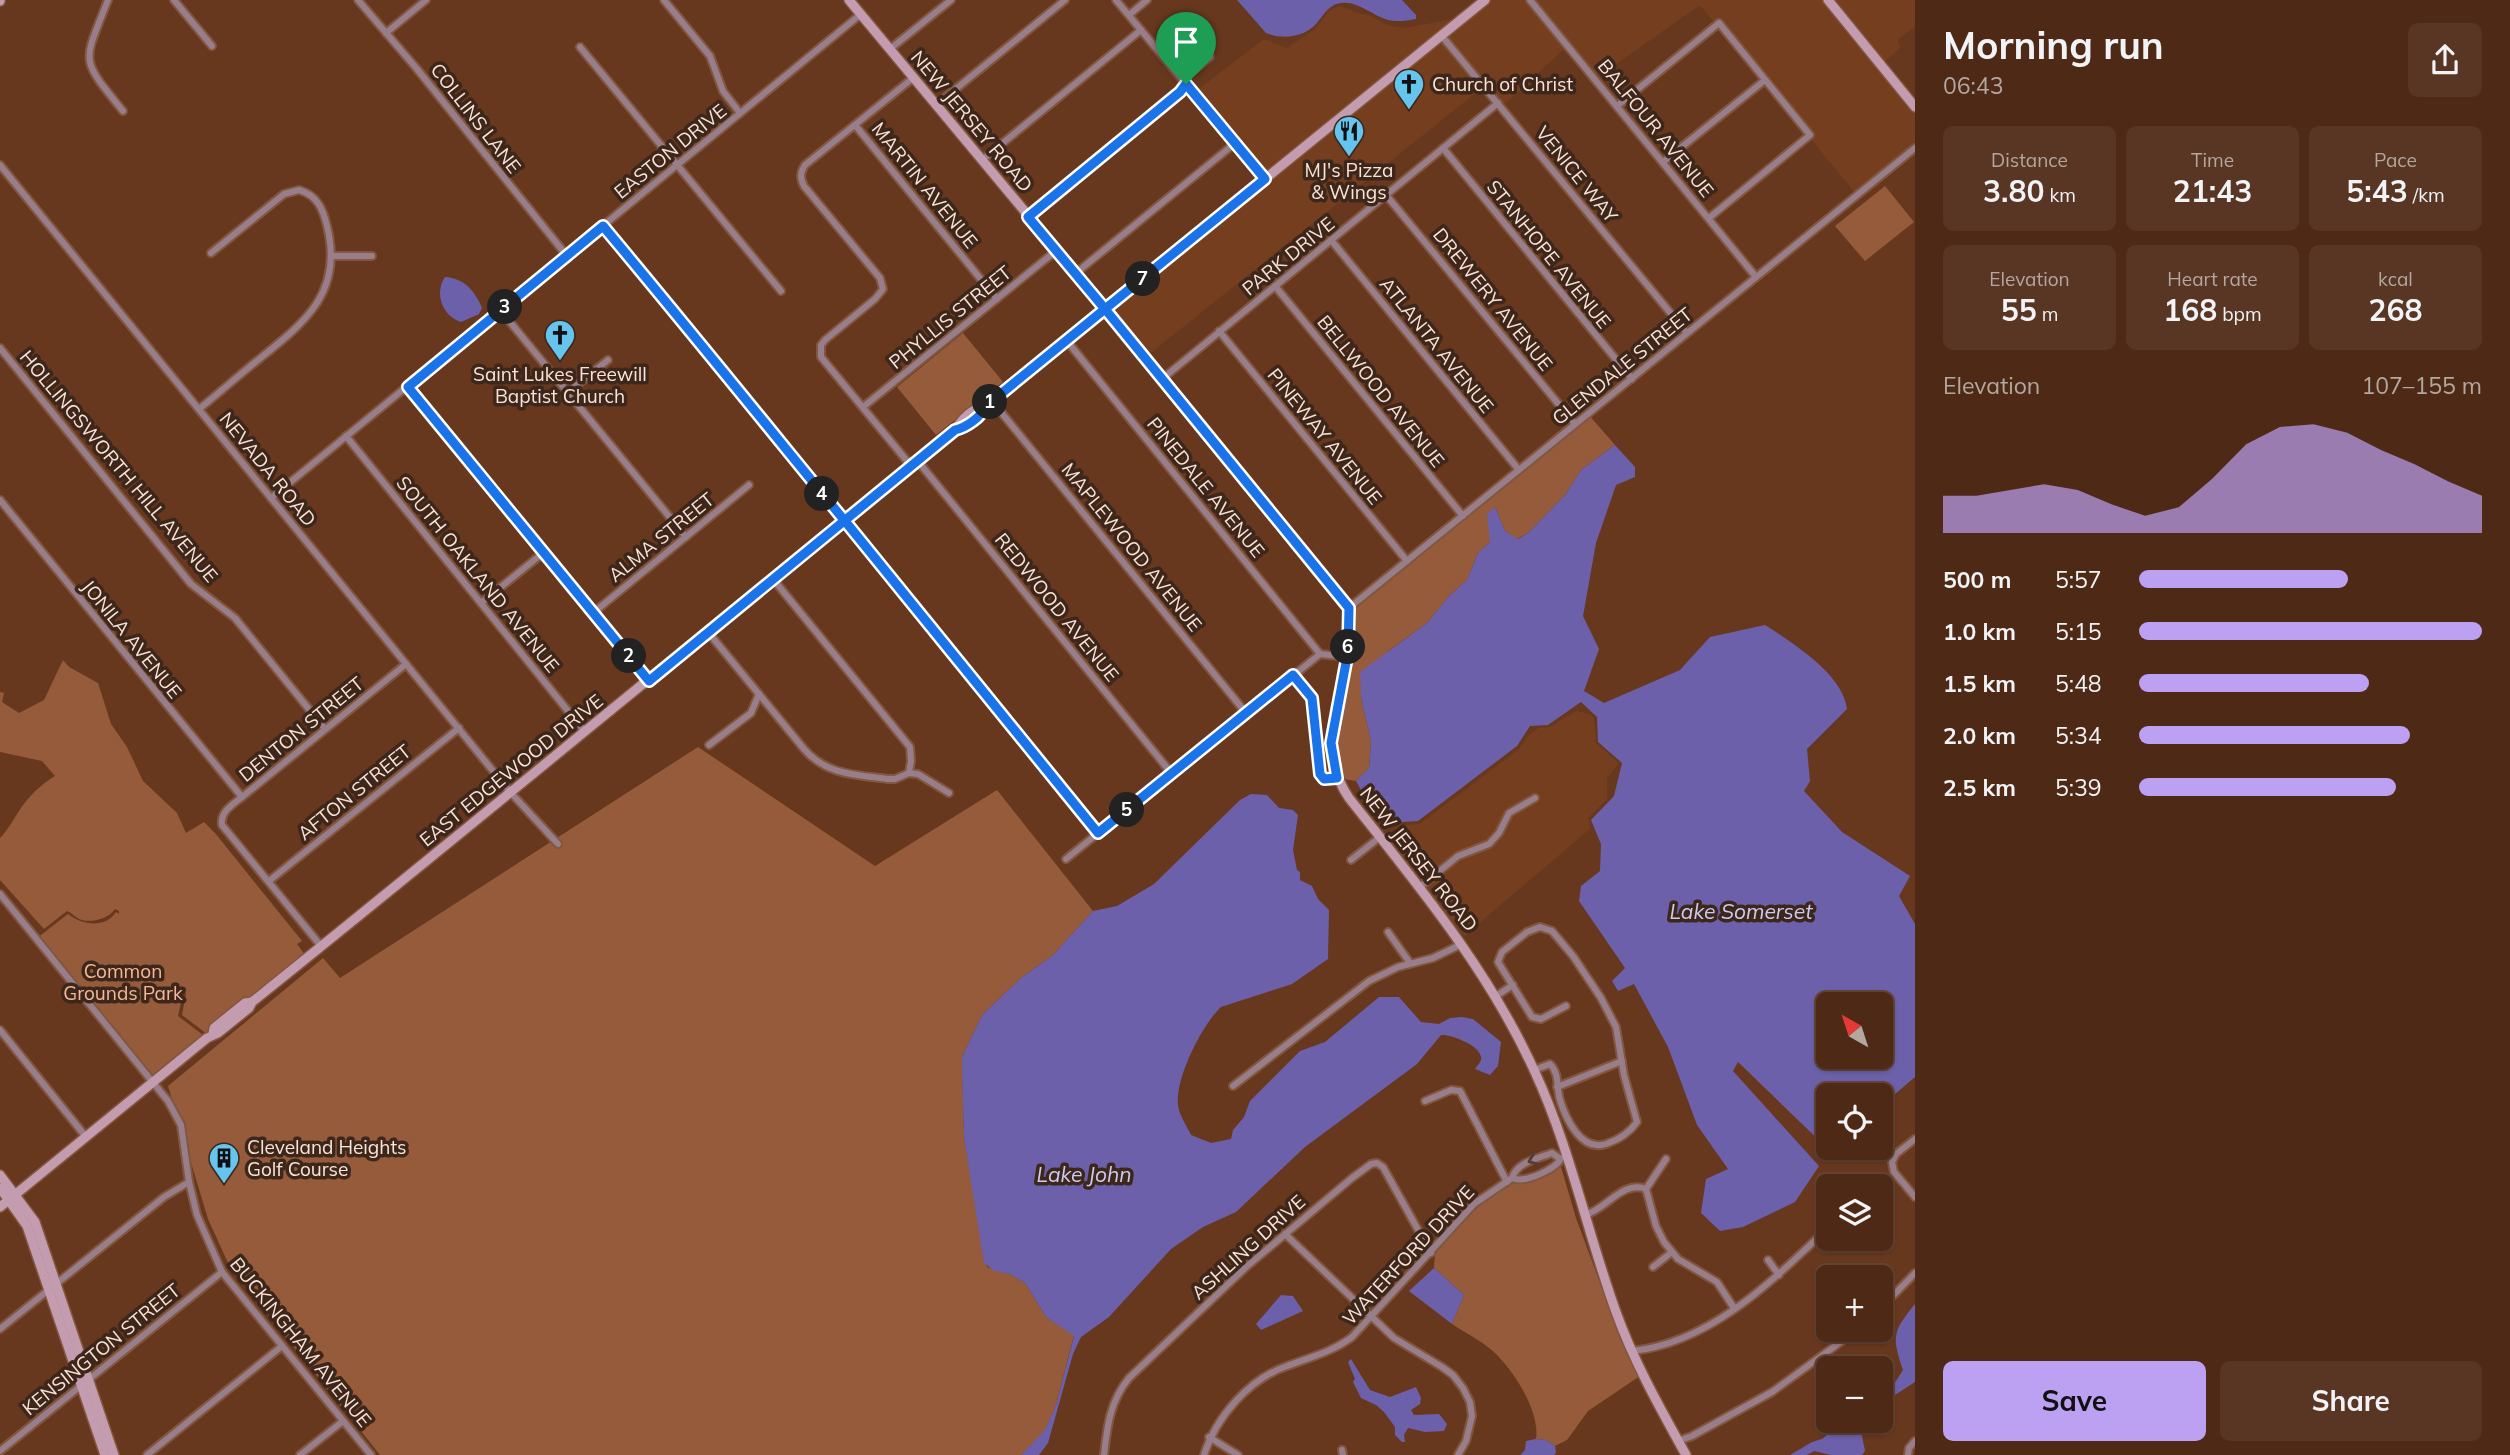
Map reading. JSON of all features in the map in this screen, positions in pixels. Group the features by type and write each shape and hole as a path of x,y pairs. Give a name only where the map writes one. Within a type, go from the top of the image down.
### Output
{"street":[{"path":"108,0 91,41 88,60 95,77 123,111"},
{"path":"174,0 212,46"},
{"name":"COLLINS LANE","path":"358,0 567,256"},
{"path":"386,33 426,0"},
{"path":"664,0 710,56 723,91 740,113"},
{"name":"NEW JERSEY ROAD","path":"849,0 1349,608 1347,657 1331,743 1337,778 1349,798 1462,944 1496,996 1534,1070 1616,1313 1632,1351 1686,1455"},
{"path":"890,50 951,0"},
{"path":"936,105 1065,0"},
{"path":"1116,0 1265,179"},
{"path":"1129,15 1147,0"},
{"name":"EAST EDGEWOOD DRIVE","path":"0,1208 212,1034 214,1028 245,1003 252,1002 511,793 915,464 978,407 989,403 1485,0"},
{"name":"BALFOUR AVENUE","path":"1530,0 1756,278"},
{"path":"1828,0 1915,107"},
{"name":"EASTON DRIVE","path":"271,498 861,14"},
{"path":"1617,106 1719,23 1810,135 1709,218"},
{"path":"982,160 1141,30"},
{"name":"VENICE WAY","path":"1441,36 1687,333"},
{"path":"580,47 781,291"},
{"path":"1028,217 1180,92 1186,84 1186,76 1210,57"},
{"path":"855,125 913,78"},
{"path":"1663,162 1765,80"},
{"name":"PARK DRIVE","path":"1162,379 1498,103"},
{"name":"MARTIN AVENUE","path":"855,125 997,299"},
{"name":"REDWOOD AVENUE","path":"855,125 805,165 801,175 804,186 882,282 880,295 821,345 821,357 907,461 921,465 1172,774"},
{"path":"1076,273 1234,144"},
{"name":"STANHOPE AVENUE","path":"1443,148 1632,379"},
{"name":"GLENDALE STREET","path":"1349,608 1915,148"},
{"name":"NEVADA ROAD","path":"0,165 511,793 558,844"},
{"path":"199,409 307,319 323,292 329,273 331,243 320,204 314,197 299,190 284,194 211,253"},
{"name":"DREWERY AVENUE","path":"1386,195 1575,425"},
{"path":"603,226 1098,833"},
{"name":"ATLANTA AVENUE","path":"1331,240 1519,470"},
{"name":"PHYLLIS STREET","path":"863,407 1057,250"},
{"path":"331,256 372,256"},
{"name":"BELLWOOD AVENUE","path":"1275,286 1463,516"},
{"path":"501,311 686,537"},
{"name":"PINEWAY AVENUE","path":"1219,331 1407,561"},
{"name":"PINEDALE AVENUE","path":"1066,341 1320,654"},
{"name":"HOLLINGSWORTH HILL AVENUE","path":"0,348 191,584 234,618 325,729"},
{"path":"568,392 608,360"},
{"path":"408,387 649,681"},
{"name":"MAPLEWOOD AVENUE","path":"989,403 1246,713"},
{"name":"SOUTH OAKLAND AVENUE","path":"346,436 585,732"},
{"name":"ALMA STREET","path":"593,613 749,485"},
{"name":"JONILA AVENUE","path":"0,500 242,797"},
{"path":"481,603 544,553"},
{"path":"773,579 909,747 909,773"},
{"path":"708,632 807,754 825,768 888,779 909,773 918,774 949,793"},
{"path":"1066,859 1320,654 1347,657"},
{"name":"DENTON STREET","path":"269,881 222,822 226,810 406,664"},
{"path":"1293,675 1312,698 1320,774 1324,779 1337,778"},
{"path":"709,744 751,713 759,694"},
{"name":"AFTON STREET","path":"269,881 459,728"},
{"path":"1420,887 1466,852 1489,844 1499,833 1509,813 1535,798"},
{"path":"1351,860 1380,837"},
{"path":"269,881 321,946"},
{"name":"BUCKINGHAM AVENUE","path":"0,894 168,1101 181,1125 189,1182 206,1241 222,1272 371,1455"},
{"path":"1534,1070 1550,1064 1556,1074 1564,1112 1578,1136 1587,1142 1603,1145 1625,1135 1637,1122 1616,1027 1601,998 1573,956 1552,931 1541,927 1527,932 1500,955 1498,962 1532,1017 1538,1020 1566,1006"},
{"path":"1388,932 1410,963"},
{"path":"1233,1086 1369,981 1385,972 1433,958 1462,944"},
{"path":"1496,996 1513,985"},
{"path":"0,1030 86,1137"},
{"path":"1557,1087 1622,1061"},
{"path":"1424,1101 1451,1090 1460,1091 1510,1180"},
{"path":"1915,1139 1896,1154 1892,1162 1895,1172 1915,1198"},
{"name":"WATERFORD DRIVE","path":"1204,1455 1209,1437 1225,1414 1257,1382 1286,1366 1315,1358 1340,1346 1352,1337 1474,1204 1510,1180 1514,1170 1552,1153 1563,1157 1557,1165 1525,1179 1510,1180"},
{"path":"1666,1159 1646,1189 1658,1232 1678,1259 1717,1282 1734,1308"},
{"name":"ASHLING DRIVE","path":"1104,1455 1108,1421 1121,1388 1188,1321 1285,1234 1371,1164 1377,1163 1383,1167 1430,1253"},
{"path":"0,1175 27,1226 53,1287 85,1382 114,1455"},
{"path":"0,1329 164,1197 189,1182"},
{"path":"1585,1215 1595,1213 1629,1187 1636,1185 1646,1189"},
{"path":"0,1188 13,1197"},
{"path":"1285,1234 1394,1339 1453,1375 1470,1402 1472,1416 1466,1441 1458,1455"},
{"path":"1632,1351 1647,1350 1676,1341 1706,1326 1758,1292 1816,1240"},
{"path":"1653,1267 1672,1252"},
{"path":"1768,1260 1779,1275"},
{"name":"KENSINGTON STREET","path":"0,1451 222,1272"},
{"path":"1893,1296 1915,1273"},
{"path":"1678,1441 1772,1392 1841,1342"},
{"path":"147,1455 282,1346"},
{"path":"85,1382 105,1455"},
{"path":"300,1455 343,1421"},
{"path":"1209,1437 1238,1455"},
{"path":"1908,1455 1909,1448 1915,1441"}],"shaded area":[{"path":"1491,0 1526,0 1565,48 1504,105 1446,36"},
{"path":"1534,0 1824,0 1915,113 1915,143 1855,193 1811,139 1812,133 1721,21 1714,22 1700,5 1598,77"},
{"path":"1833,0 1915,0 1915,26 1898,40 1900,48 1884,62"},
{"path":"1340,6 1369,15 1387,25 1405,28 1453,21 1265,174 1196,91 1264,39 1287,48 1315,29 1329,11"},
{"path":"1441,40 1482,88 1147,356 1110,310"},
{"path":"1576,711 1590,714 1594,718 1596,743 1619,763 1607,778 1607,799 1588,818 1591,828 1464,936 1388,842 1396,828 1420,824 1519,749 1527,737 1538,728 1550,727"}],"green space":[{"path":"1885,186 1914,222 1865,261 1835,226"},
{"path":"963,333 1003,382 936,435 897,387"},
{"path":"1588,414 1615,445 1581,470 1565,495 1528,533 1517,539 1505,531 1495,507 1490,542 1478,553 1467,580 1449,596 1427,623 1387,652 1361,697 1371,742 1369,768 1356,781 1337,778 1332,756 1347,657 1349,608"},
{"name":"Common Grounds Park","path":"63,660 69,667 98,683 111,724 127,747 143,781 177,813 186,833 204,822 302,941 297,944 305,955 207,1034 182,1015 185,991 178,1016 207,1038 154,1081 37,938 68,914 86,923 100,923 116,912 119,914 119,911 115,909 105,917 86,921 67,911 44,929 0,880 0,838 31,796 55,776 42,761 0,752 0,692 4,693 2,702 19,713 44,700"},
{"name":"Cleveland Heights Golf Course","path":"698,747 875,866 997,790 1093,911 1052,956 1022,977 982,1015 962,1057 964,1138 987,1267 1010,1274 1025,1283 1046,1317 1074,1335 1056,1405 1045,1431 1021,1455 380,1455 229,1265 208,1219 168,1086 323,958 340,978"},
{"path":"1561,1167 1576,1218 1619,1334 1640,1376 1588,1411 1567,1440 1555,1446 1546,1440 1536,1439 1530,1406 1519,1383 1505,1364 1488,1347 1452,1324 1464,1295 1434,1268 1435,1253 1471,1213 1495,1193 1513,1182 1526,1182"}],"water":[{"path":"1237,0 1402,0 1416,15 1416,19 1388,20 1360,6 1342,3 1329,9 1308,31 1278,36 1266,33"},
{"path":"445,277 458,280 472,291 482,308 479,314 461,322 449,315 440,297"},
{"name":"Lake Somerset","path":"1615,445 1635,467 1635,477 1616,485 1596,543 1583,616 1599,649 1584,691 1604,703 1680,670 1710,637 1765,625 1802,650 1827,672 1843,696 1847,709 1807,749 1810,781 1804,791 1842,832 1910,876 1899,896 1915,924 1915,1077 1893,1096 1893,1083 1816,1083 1816,1137 1738,1062 1733,1071 1819,1166 1795,1202 1743,1227 1720,1231 1701,1213 1706,1179 1728,1169 1697,1125 1668,1047 1634,984 1618,991 1612,981 1625,968 1579,901 1581,886 1600,871 1601,844 1591,820 1614,796 1622,763 1598,742 1597,717 1581,702 1548,725 1530,726 1517,746 1418,821 1402,822 1367,801 1356,781 1369,768 1371,742 1361,697 1360,672 1427,623 1449,596 1467,580 1478,553 1490,542 1487,514 1495,507 1505,531 1518,539 1528,533 1565,495 1581,470"},
{"name":"Lake John","path":"1251,794 1267,795 1279,808 1293,810 1298,815 1293,850 1297,870 1300,872 1300,880 1312,886 1318,899 1329,910 1328,959 1292,984 1221,1007 1214,1015 1191,1053 1178,1094 1181,1117 1191,1135 1211,1143 1231,1139 1233,1130 1244,1117 1250,1101 1300,1051 1325,1042 1379,997 1399,997 1421,1022 1439,1024 1450,1018 1473,1019 1501,1042 1498,1066 1490,1075 1475,1069 1481,1060 1477,1050 1458,1039 1441,1035 1417,1064 1305,1147 1236,1212 1203,1227 1171,1249 1109,1317 1081,1337 1073,1354 1048,1443 1039,1455 1021,1455 1045,1430 1056,1405 1074,1336 1046,1317 1025,1283 1010,1274 994,1271 984,1263 964,1138 962,1057 982,1015 1022,977 1052,956 1093,911 1117,906 1154,884 1240,800"},
{"path":"1434,1268 1464,1295 1452,1324 1409,1291"},
{"path":"1281,1295 1293,1296 1303,1311 1261,1330 1256,1324"},
{"path":"1915,1304 1915,1382 1893,1396 1893,1386 1903,1370 1896,1342 1902,1321"},
{"path":"1351,1359 1370,1390 1390,1397 1416,1387 1421,1398 1420,1404 1411,1410 1414,1415 1439,1414 1447,1424 1444,1431 1425,1432 1408,1428 1404,1435 1405,1442 1402,1442 1395,1435 1395,1427 1384,1412 1361,1398 1353,1382 1355,1379 1348,1362"},
{"path":"1829,1433 1861,1433 1865,1451 1862,1455 1831,1455 1814,1451 1807,1455 1790,1455"},
{"path":"1546,1440 1555,1446 1556,1453 1520,1455 1525,1450 1526,1441"}],"place":[{"name":"Church of Christ","path":"1409,111"},
{"name":"MJ's Pizza & Wings","path":"1349,158"},
{"name":"Saint Lukes Freewill Baptist Church","path":"560,362"},
{"name":"Cleveland Heights Golf Course","path":"224,1185"}],"route":[{"path":"1186,84 1180,92 1028,217 1105,309 986,406 983,412 963,428 955,430 915,464 844,520 649,681 408,387 603,226 714,363 844,520 849,526 1098,833 1293,675 1312,698 1320,774 1324,779 1337,778 1331,743 1348,652 1349,608 1105,309 1265,179 1186,84"}]}
